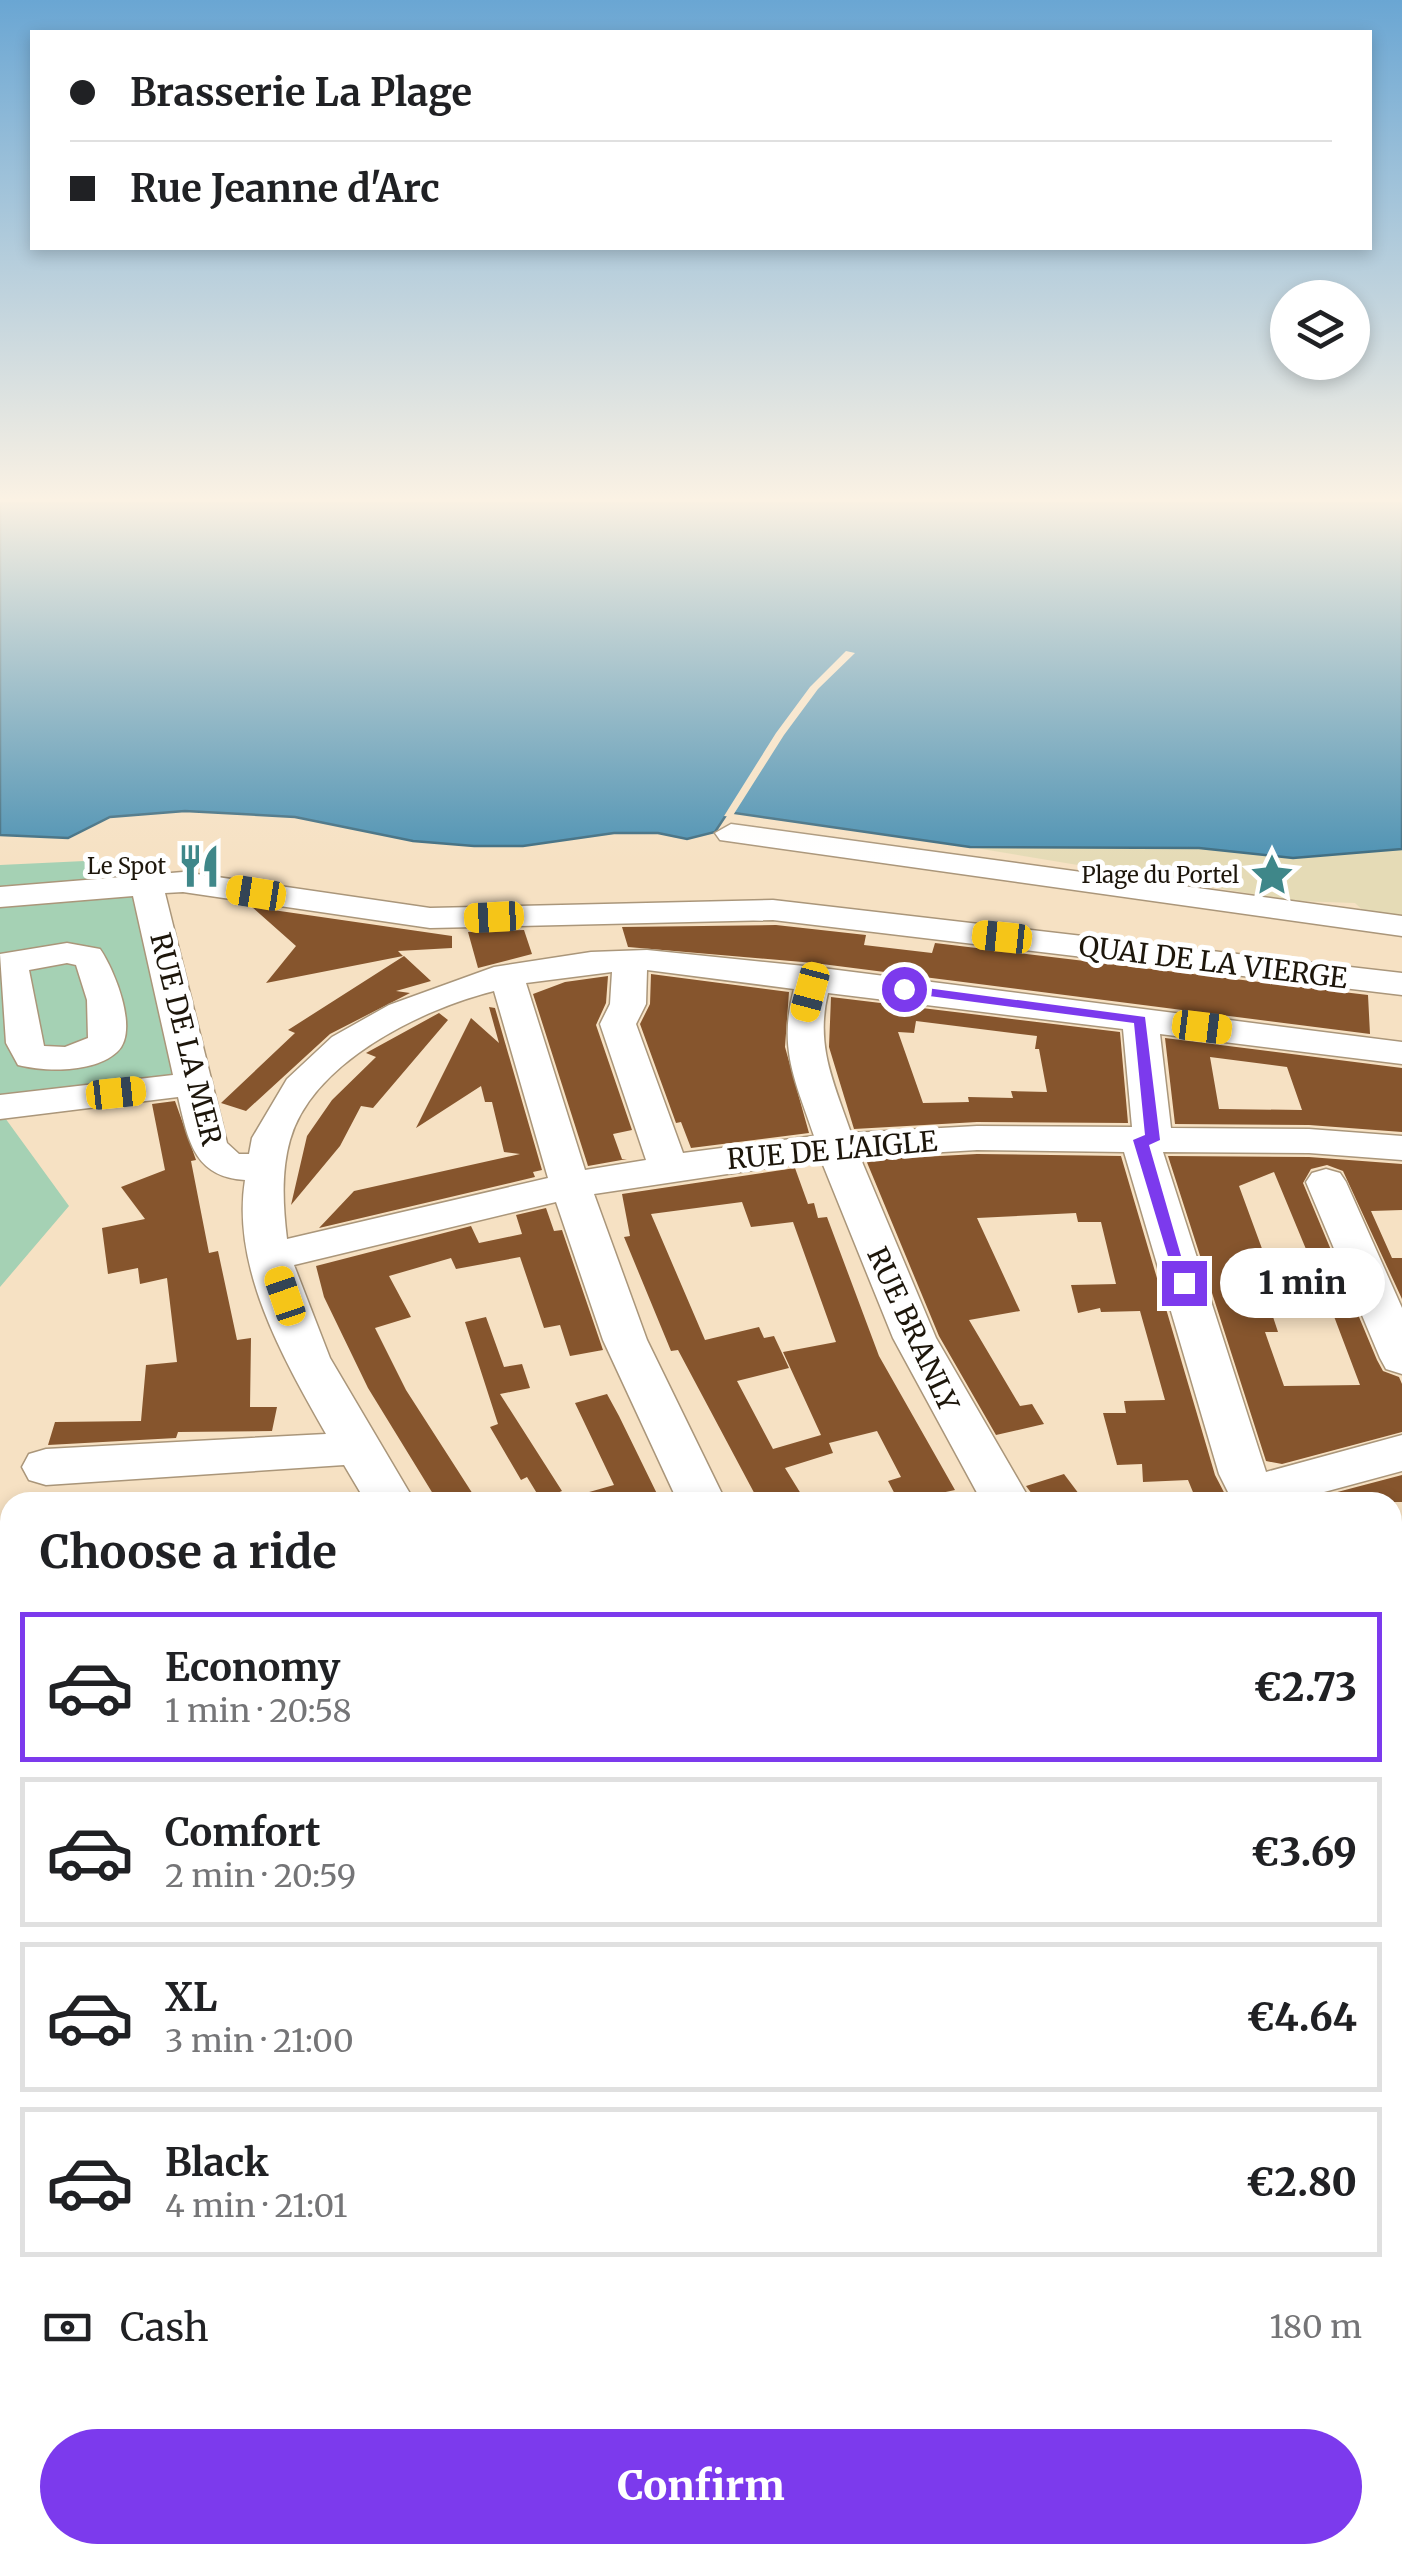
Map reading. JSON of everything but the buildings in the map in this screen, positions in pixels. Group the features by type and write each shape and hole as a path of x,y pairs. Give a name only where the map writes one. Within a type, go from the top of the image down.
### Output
{"street":[{"path":"731,833 1402,926"},
{"name":"QUAI DE LA VIERGE","path":"0,897 190,882 417,918 728,908 1402,984"},
{"name":"RUE DE LA MER","path":"154,884 212,1154 229,1166 264,1168"},
{"path":"546,914 566,964"},
{"path":"865,984 882,923"},
{"path":"630,960 628,1004 618,1024 668,1168"},
{"path":"385,1492 314,1369 272,1257 262,1198 264,1168 289,1106 337,1054 422,1003 506,974 566,964 630,960 865,984 1402,1053"},
{"path":"1202,1027 1203,961"},
{"path":"506,974 570,1184 625,1340 697,1492"},
{"name":"RUE BRANLY","path":"814,978 802,1035 861,1216 916,1348 1001,1492"},
{"path":"1140,1020 1146,1140 1252,1492"},
{"path":"0,1106 194,1084"},
{"name":"RUE DE L'AIGLE","path":"272,1257 570,1184 838,1147 931,1140 1146,1140 1402,1148"},
{"path":"1326,1182 1402,1358"},
{"path":"46,1467 324,1452 355,1445"},
{"path":"1274,1492 1402,1453"}],"green space":[{"path":"127,859 182,1080 0,1103 0,865"},
{"path":"0,1111 69,1206 0,1287"}],"sand":[{"name":"Plage du Portel","path":"970,847 1199,848 1293,858 1402,849 1402,921 1371,918 1355,903 1295,901"}],"water":[{"path":"0,623 1402,623 1402,849 1293,858 1199,848 970,847 728,812 715,832 687,839 658,833 614,833 523,846 413,841 295,817 185,811 110,817 68,838 0,835"}],"pier":[{"path":"846,651 855,653 818,689 732,817 724,816 810,687"}],"place":[{"name":"Le Spot","path":"199,866"},
{"name":"Plage du Portel","path":"1272,875"}],"route":[{"path":"904,989 1140,1020 1152,1140 1140,1140 1184,1283"}]}
